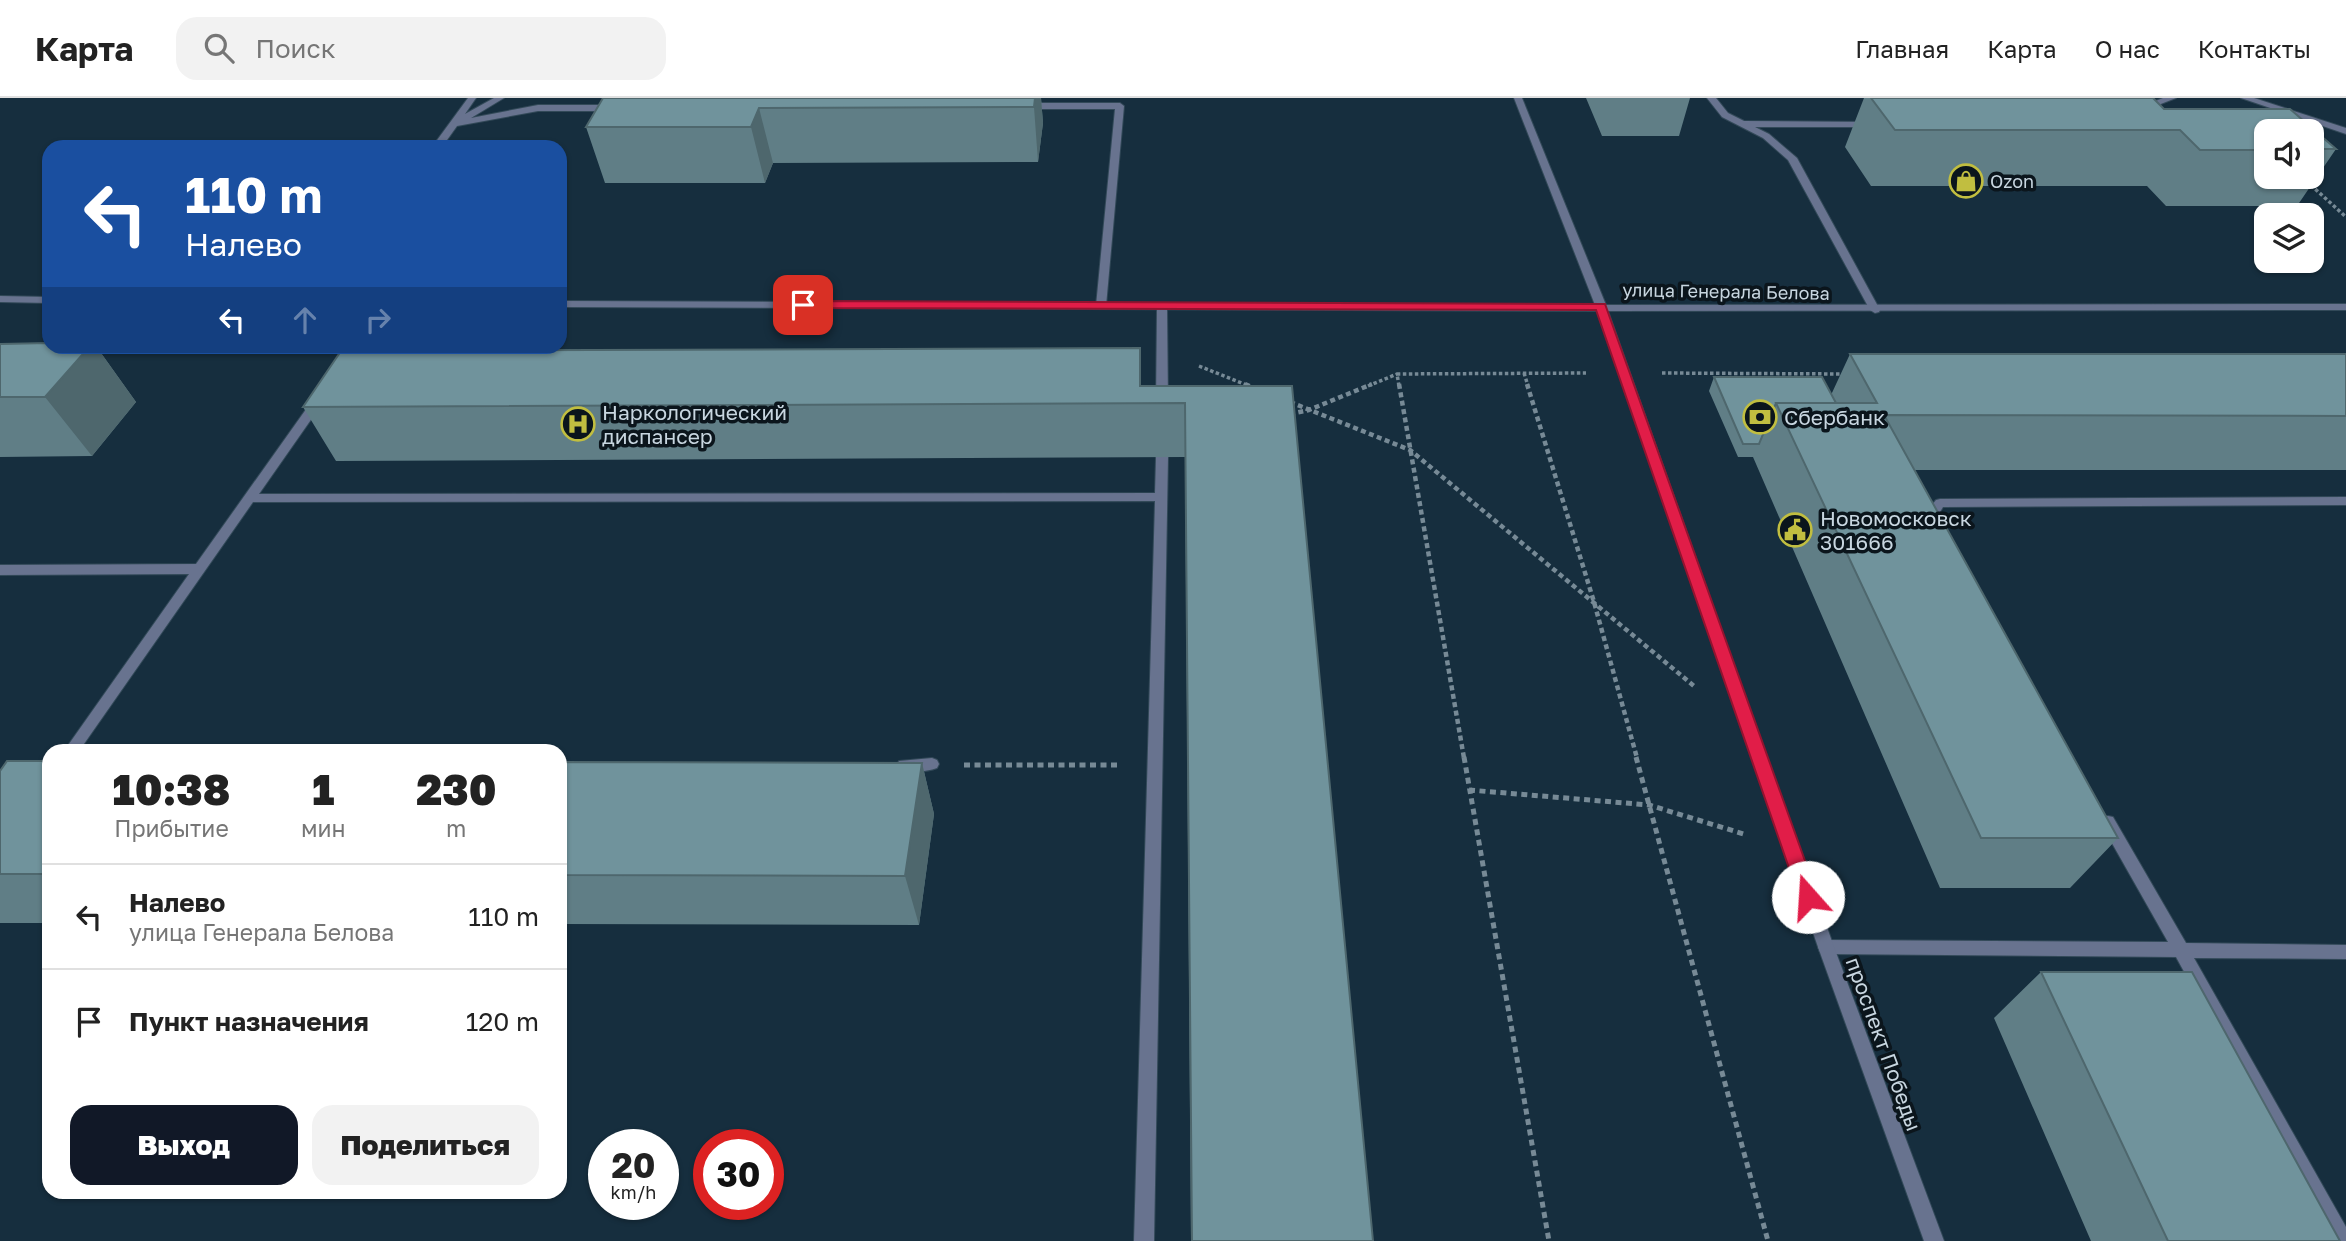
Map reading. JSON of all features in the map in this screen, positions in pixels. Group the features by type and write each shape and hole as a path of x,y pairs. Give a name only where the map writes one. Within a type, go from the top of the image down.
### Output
{"street":[{"path":"443,140 472,98"},
{"path":"453,124 500,98"},
{"name":"проспект Победы","path":"1518,98 1601,307 1826,947 1934,1241"},
{"path":"1711,98 1725,115 1766,136 1792,158 1875,310"},
{"path":"2130,116 2146,105 2172,98"},
{"path":"2245,98 2346,131"},
{"path":"1009,106 1120,102 1101,306"},
{"path":"453,124 538,108 621,108"},
{"path":"1742,124 1882,124"},
{"path":"0,299 42,300"},
{"name":"улица Генерала Белова","path":"567,304 1875,310 2346,307"},
{"path":"1162,306 1162,414"},
{"path":"76,744 326,390"},
{"path":"1144,1241 1162,457"},
{"path":"248,498 1161,497"},
{"path":"1943,532 1933,511 1940,503 2346,501"},
{"path":"0,570 198,569"},
{"path":"890,765 932,765"},
{"path":"2099,807 2343,1241"},
{"path":"1826,947 2346,952"}],"path":[{"path":"2315,189 2346,217"},
{"path":"1162,351 1260,390"},
{"path":"1524,373 1594,603 1768,1241"},
{"path":"1283,415 1309,410 1397,374"},
{"path":"1285,400 1410,450 1698,689"},
{"path":"932,765 1156,765"},
{"path":"1469,790 1649,805 1791,848"}],"building":[{"path":"603,98 1035,98 1034,107 759,108 751,127 586,127"},
{"path":"1871,98 2153,98 2164,109 2290,109 2302,119 2254,119 2254,150 2200,150 2180,130 1895,130"},
{"path":"2324,139 2336,149 2324,149"},
{"path":"42,343 42,354 83,354 45,397 0,397 0,344"},
{"path":"1140,348 1140,386 1292,386 1373,1241 1192,1241 1185,403 303,407 339,354 567,354 567,350"},
{"path":"1850,354 2346,354 2346,416 1884,415 2118,838 1981,838 1776,403 1877,403"},
{"path":"1714,377 1822,377 1836,403 1776,403 1759,444 1743,444"},
{"path":"7,761 42,761 42,874 0,874 0,771"},
{"path":"567,762 922,763 905,876 567,875"},
{"path":"2041,972 2192,972 2340,1241 2168,1241"}],"place":[{"name":"Ozon","path":"1966,181"},
{"name":"Сбербанк","path":"1760,417"},
{"name":"Наркологический диспансер","path":"578,424"},
{"name":"Новомосковск 301666","path":"1795,530"}],"route":[{"path":"803,305 1601,307 1808,897"}]}
